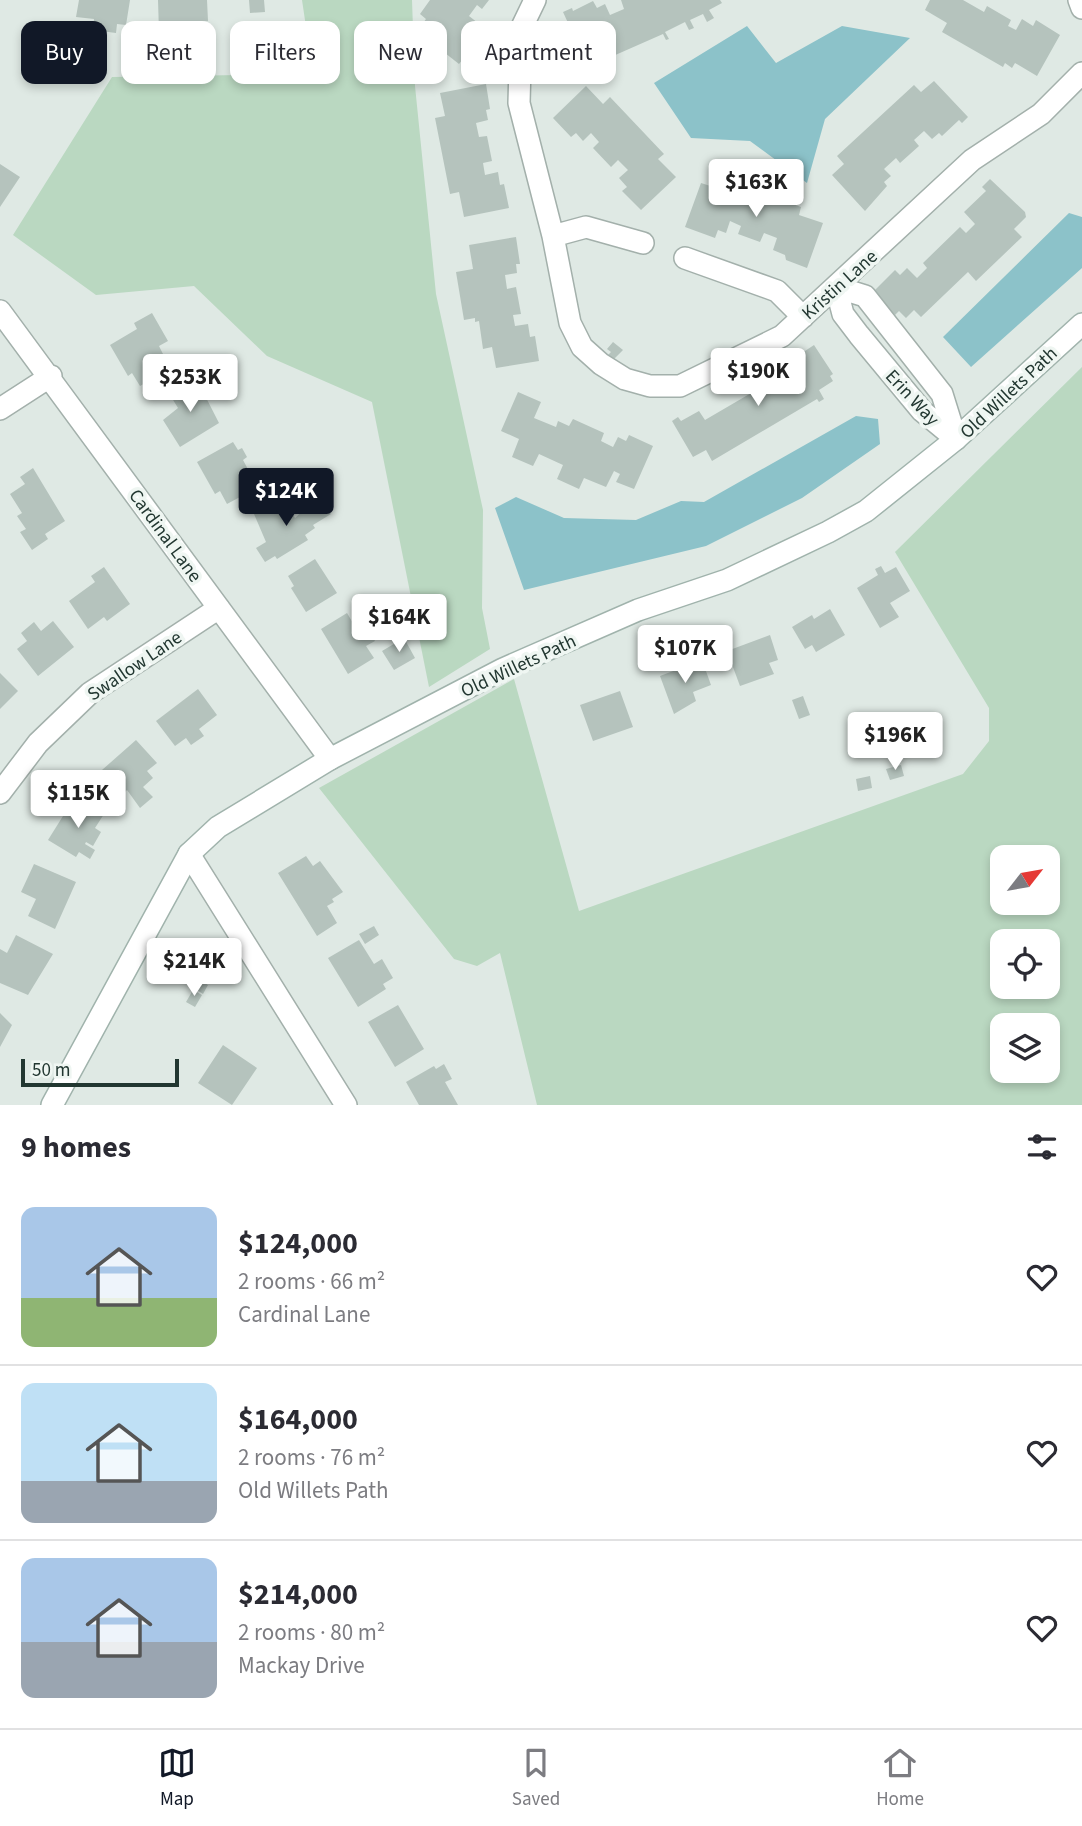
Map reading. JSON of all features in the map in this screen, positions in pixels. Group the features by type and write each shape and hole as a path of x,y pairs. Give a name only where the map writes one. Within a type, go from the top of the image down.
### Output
{"street":[{"name":"Kristin Lane","path":"535,0 521,29 519,103 553,236 570,323 582,347 601,364 625,379 650,386 680,386 782,336 972,160 1041,114 1082,73"},
{"path":"1079,0 1082,8"},
{"path":"553,236 586,227 643,243"},
{"path":"685,258 777,291 789,300 803,317"},
{"name":"Erin Way","path":"836,288 865,296 942,394 956,439"},
{"name":"Erin Way","path":"836,288 843,314 859,335 922,411 956,439"},
{"name":"Cardinal Lane","path":"0,311 51,376 330,759"},
{"name":"Old Willets Path","path":"52,1105 189,855 218,827 330,759 503,669 638,610 727,580 828,532 876,504 956,439 1082,324"},
{"path":"0,409 51,376"},
{"name":"Swallow Lane","path":"0,793 38,743 90,693 219,608"},
{"path":"189,855 346,1105"}],"green space":[{"path":"302,0 412,0 413,21 354,21 354,84 415,84 436,294 483,510 482,608 490,649 429,687 372,402 267,356 194,286 96,295 13,235 112,77 121,77 121,84 216,84 216,75 230,75 230,84 340,84 340,21 305,21"},
{"path":"1082,367 1082,1105 537,1105 500,953 477,966 454,959 319,788 514,679 579,911 963,774 989,741 989,708 895,552"}],"water":[{"path":"747,26 776,63 842,26 910,38 825,119 807,183 750,141 691,138 654,83"},
{"path":"1069,213 1082,217 1082,268 971,367 943,337"},
{"path":"856,416 878,419 880,444 802,498 706,546 524,590 495,508 516,497 564,518 636,520 681,501 704,502"}],"building":[{"path":"79,0 130,0 127,21 117,24 116,33 107,32 107,21 76,17"},
{"path":"158,0 207,0 208,21 159,21"},
{"path":"249,0 264,0 265,12 250,13"},
{"path":"430,0 489,0 482,9 477,5 469,16 475,21 461,21 459,64 447,55 447,21 424,21 426,19 420,14"},
{"path":"621,0 720,0 722,3 709,10 714,18 707,22 703,14 690,20 694,28 689,30 685,22 665,32 669,39 666,40 663,34 616,55 616,21 567,21 563,12 572,8 573,11 593,1 597,8 605,4 610,15 624,9"},
{"path":"930,0 963,0 984,12 987,6 1011,20 1008,26 1016,30 1022,19 1033,26 1036,20 1060,35 1037,76 1015,63 1012,68 1005,63 1003,67 942,32 947,23 925,10"},
{"path":"934,81 968,117 962,123 959,120 942,136 939,133 932,139 924,131 914,140 919,146 900,163 896,158 884,169 891,176 884,182 887,186 865,211 832,175 844,164 837,156 914,85 921,92"},
{"path":"486,84 490,109 486,110 488,120 476,123 479,137 487,136 492,161 483,163 485,175 498,172 500,185 504,184 509,208 464,217 459,192 450,194 435,118 445,116 440,93"},
{"path":"586,86 603,104 610,97 664,154 658,159 676,177 641,210 622,191 627,187 619,178 628,170 618,160 611,167 593,148 599,142 591,133 583,141 576,133 571,137 553,118"},
{"path":"0,164 20,177 0,207"},
{"path":"990,179 1025,212 1026,217 1014,229 1022,237 976,281 968,272 921,317 914,310 906,318 899,311 895,315 873,292 895,270 900,275 907,268 917,278 927,268 923,263 960,227 966,233 975,224 964,212 986,191 982,187"},
{"path":"730,181 801,207 799,215 823,223 807,268 786,260 785,255 773,250 777,238 764,233 760,242 738,234 741,226 730,221 726,233 718,230 715,238 685,227 701,183 726,191"},
{"path":"516,237 520,264 516,264 517,273 505,275 507,289 516,287 521,314 513,315 515,326 528,324 530,337 535,336 539,361 496,368 492,347 483,349 479,321 475,322 475,318 464,320 456,272 473,269 469,245"},
{"path":"152,313 168,341 159,346 164,356 158,359 165,372 140,386 132,373 128,376 110,345 137,329 134,323"},
{"path":"613,342 623,350 614,359 608,355 611,352 607,349"},
{"path":"814,345 833,374 830,376 833,381 819,390 824,399 819,402 817,399 712,461 706,450 693,457 672,421 678,417 681,421 699,411 705,420 782,375 778,369"},
{"path":"196,378 219,423 180,447 163,420 178,408 170,395"},
{"path":"518,392 541,402 534,418 556,427 558,421 569,426 573,419 604,433 601,441 613,447 618,437 626,441 629,435 653,446 634,489 616,482 620,474 614,471 606,487 584,478 579,489 557,479 563,465 539,454 533,466 512,457 519,439 501,431"},
{"path":"233,442 238,450 242,448 247,457 243,460 250,473 245,476 253,490 227,504 220,491 215,494 197,462"},
{"path":"33,468 65,521 45,534 48,539 32,550 20,532 26,529 17,516 22,513 10,494 25,484 20,477"},
{"path":"283,497 295,518 310,504 315,512 326,505 331,514 313,525 315,528 305,535 308,540 277,559 275,556 265,562 256,548 266,542 254,514"},
{"path":"315,559 337,593 306,612 291,588 294,586 288,576"},
{"path":"881,566 885,573 896,567 910,591 890,603 899,617 880,628 857,588 878,575 875,569"},
{"path":"104,567 130,604 107,621 104,617 88,629 69,601 95,582 91,576"},
{"path":"830,609 845,635 816,652 812,645 805,649 792,627 812,615 814,619"},
{"path":"347,613 360,635 369,630 375,641 366,646 374,658 348,674 321,629"},
{"path":"53,621 74,647 38,676 17,649 27,641 21,633 34,622 41,631"},
{"path":"770,635 778,660 769,663 774,674 740,686 727,651"},
{"path":"404,638 415,658 394,670 382,651"},
{"path":"702,660 711,685 693,692 696,701 674,714 660,676"},
{"path":"0,673 18,691 0,709"},
{"path":"198,689 217,715 199,729 204,736 191,745 186,738 175,746 156,721"},
{"path":"620,691 633,727 593,741 580,705"},
{"path":"803,696 810,715 799,719 792,700"},
{"path":"136,740 157,763 147,771 153,778 143,787 153,797 140,808 127,790 123,794 102,770"},
{"path":"901,765 904,776 890,780 886,769"},
{"path":"870,776 872,788 858,791 856,779"},
{"path":"80,799 104,814 95,828 101,832 93,846 86,842 85,844 95,850 90,859 79,852 76,857 48,840 68,808 73,811"},
{"path":"306,856 313,866 320,861 343,892 327,906 337,923 317,936 278,873"},
{"path":"34,864 76,882 55,929 28,916 36,899 21,892"},
{"path":"374,926 379,935 365,944 359,934"},
{"path":"16,935 53,954 28,995 0,983 0,949 7,953"},
{"path":"359,940 374,964 382,959 393,978 383,984 386,989 358,1007 328,958"},
{"path":"194,941 219,949 210,977 195,969 199,957 190,955"},
{"path":"191,975 208,985 203,994 186,983"},
{"path":"193,990 202,995 195,1007 186,1002"},
{"path":"398,1005 424,1049 395,1067 368,1022"},
{"path":"0,1013 12,1025 0,1047"},
{"path":"223,1045 257,1068 232,1105 198,1083"},
{"path":"444,1064 452,1079 445,1082 458,1105 419,1105 406,1082 434,1066 436,1069"}]}
